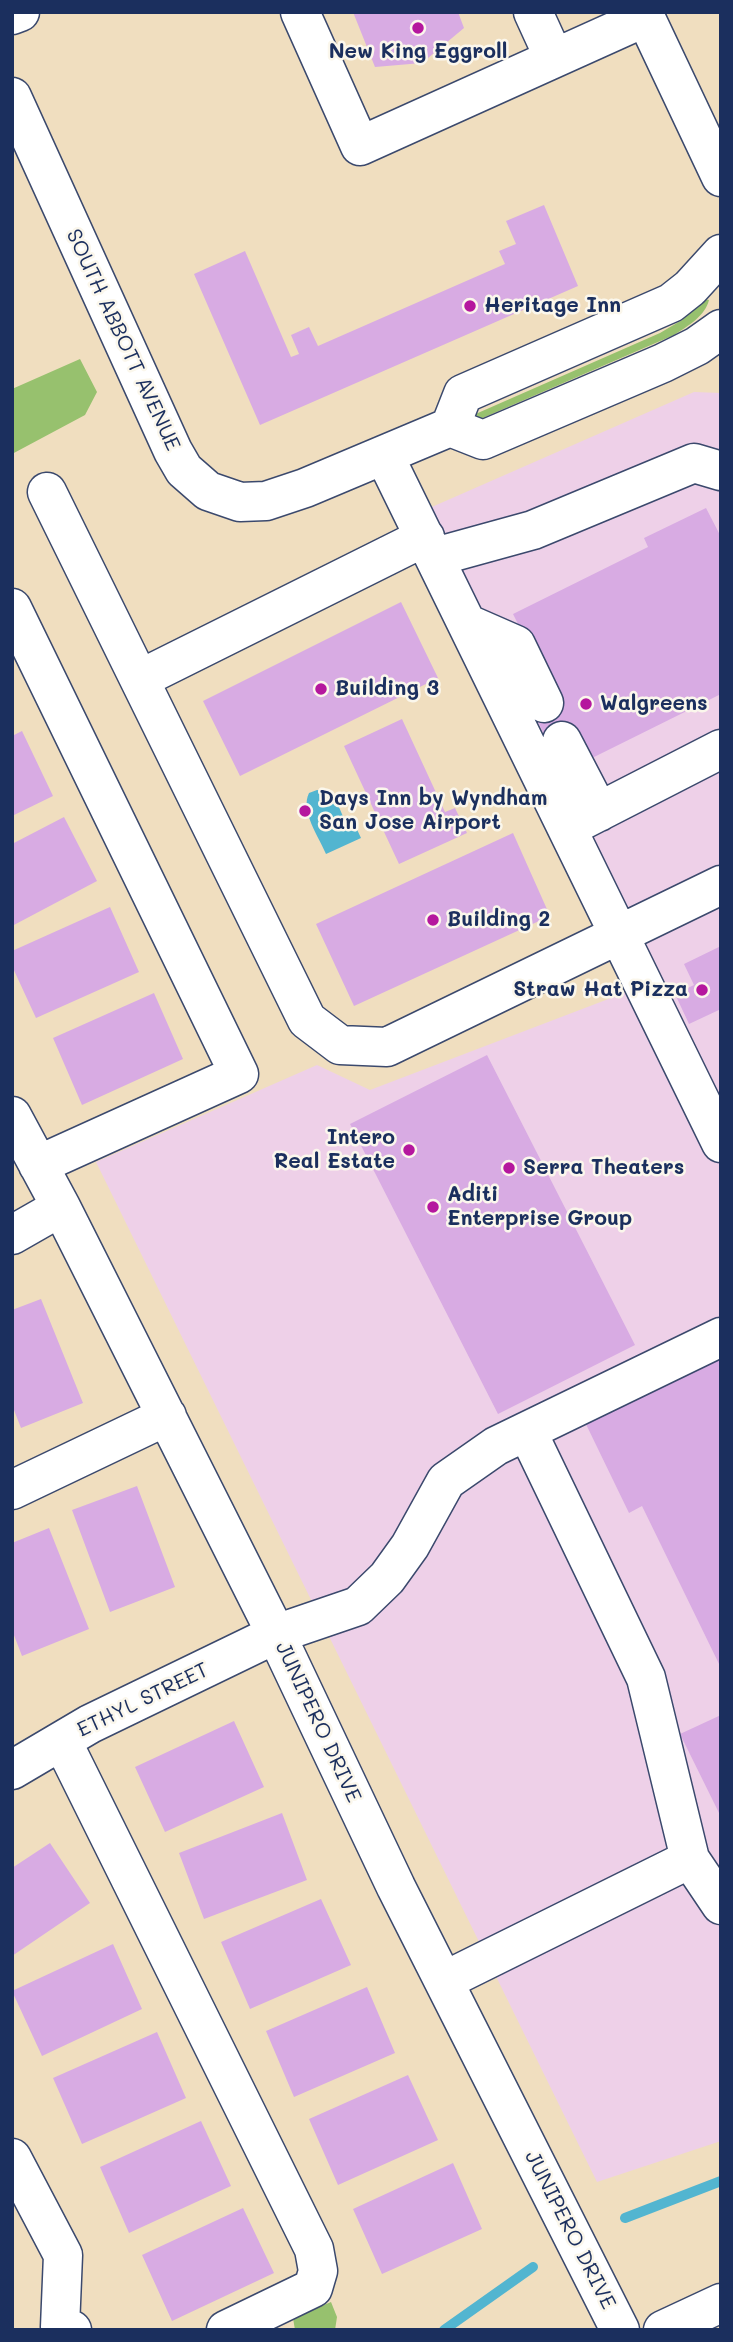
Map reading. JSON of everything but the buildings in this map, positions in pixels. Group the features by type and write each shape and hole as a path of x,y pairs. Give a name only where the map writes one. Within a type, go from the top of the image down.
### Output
{"main road":[{"path":"12,15 20,12"},
{"path":"300,12 360,146 645,15 721,177"},
{"path":"533,12 554,58"},
{"name":"SOUTH ABBOTT AVENUE","path":"12,97 167,439 184,470 208,491 240,502 266,502 450,427"},
{"path":"721,254 699,279 671,303 463,394 450,427 483,440 663,363 697,346 721,329"},
{"path":"384,455 468,624 583,820"},
{"path":"140,679 430,547 533,530 694,463 721,471"},
{"path":"47,492 307,1020 340,1045 387,1047 721,885"},
{"path":"12,608 239,1074 38,1165"},
{"path":"468,624 516,645 544,703"},
{"path":"562,741 583,820 620,935 721,1143"},
{"path":"583,820 721,749"},
{"name":"JUNIPERO DRIVE","path":"12,1116 167,1416 276,1634 396,1886 620,2330"},
{"path":"12,1235 61,1207"},
{"name":"ETHYL STREET","path":"12,1770 90,1724 276,1634 358,1606 387,1578 402,1557 446,1481 496,1446 721,1338"},
{"path":"12,1490 167,1416"},
{"path":"527,1431 646,1678 690,1859 721,1905"},
{"path":"62,1741 314,2249 318,2271 313,2288 226,2330"},
{"path":"444,1981 690,1859"},
{"path":"12,2158 63,2255 66,2329"},
{"path":"663,2330 721,2303"}],"shaded area":[{"path":"694,392 721,393 721,2141 597,2182 96,1162 317,1065 370,1090 632,990 409,517"}],"green space":[{"path":"705,299 709,300 700,316 674,335 471,423 471,416 660,333 682,320"},
{"path":"80,359 97,392 85,415 12,454 12,389"},
{"path":"331,2302 337,2317 335,2330 295,2330 293,2318"}],"water":[{"path":"317,790 333,797 346,823 353,821 361,838 326,854 307,808 309,793"}],"waterway":[{"path":"625,2218 721,2181"},
{"path":"444,2330 533,2267"}],"place":[{"name":"New King Eggroll","path":"418,28"},
{"name":"Heritage Inn","path":"470,306"},
{"name":"Building 3","path":"321,689"},
{"name":"Walgreens","path":"586,704"},
{"name":"Days Inn by Wyndham San Jose Airport","path":"305,811"},
{"name":"Building 2","path":"433,920"},
{"name":"Straw Hat Pizza","path":"702,990"},
{"name":"Intero Real Estate","path":"409,1150"},
{"name":"Serra Theaters","path":"509,1168"},
{"name":"Aditi Enterprise Group","path":"433,1207"}]}
